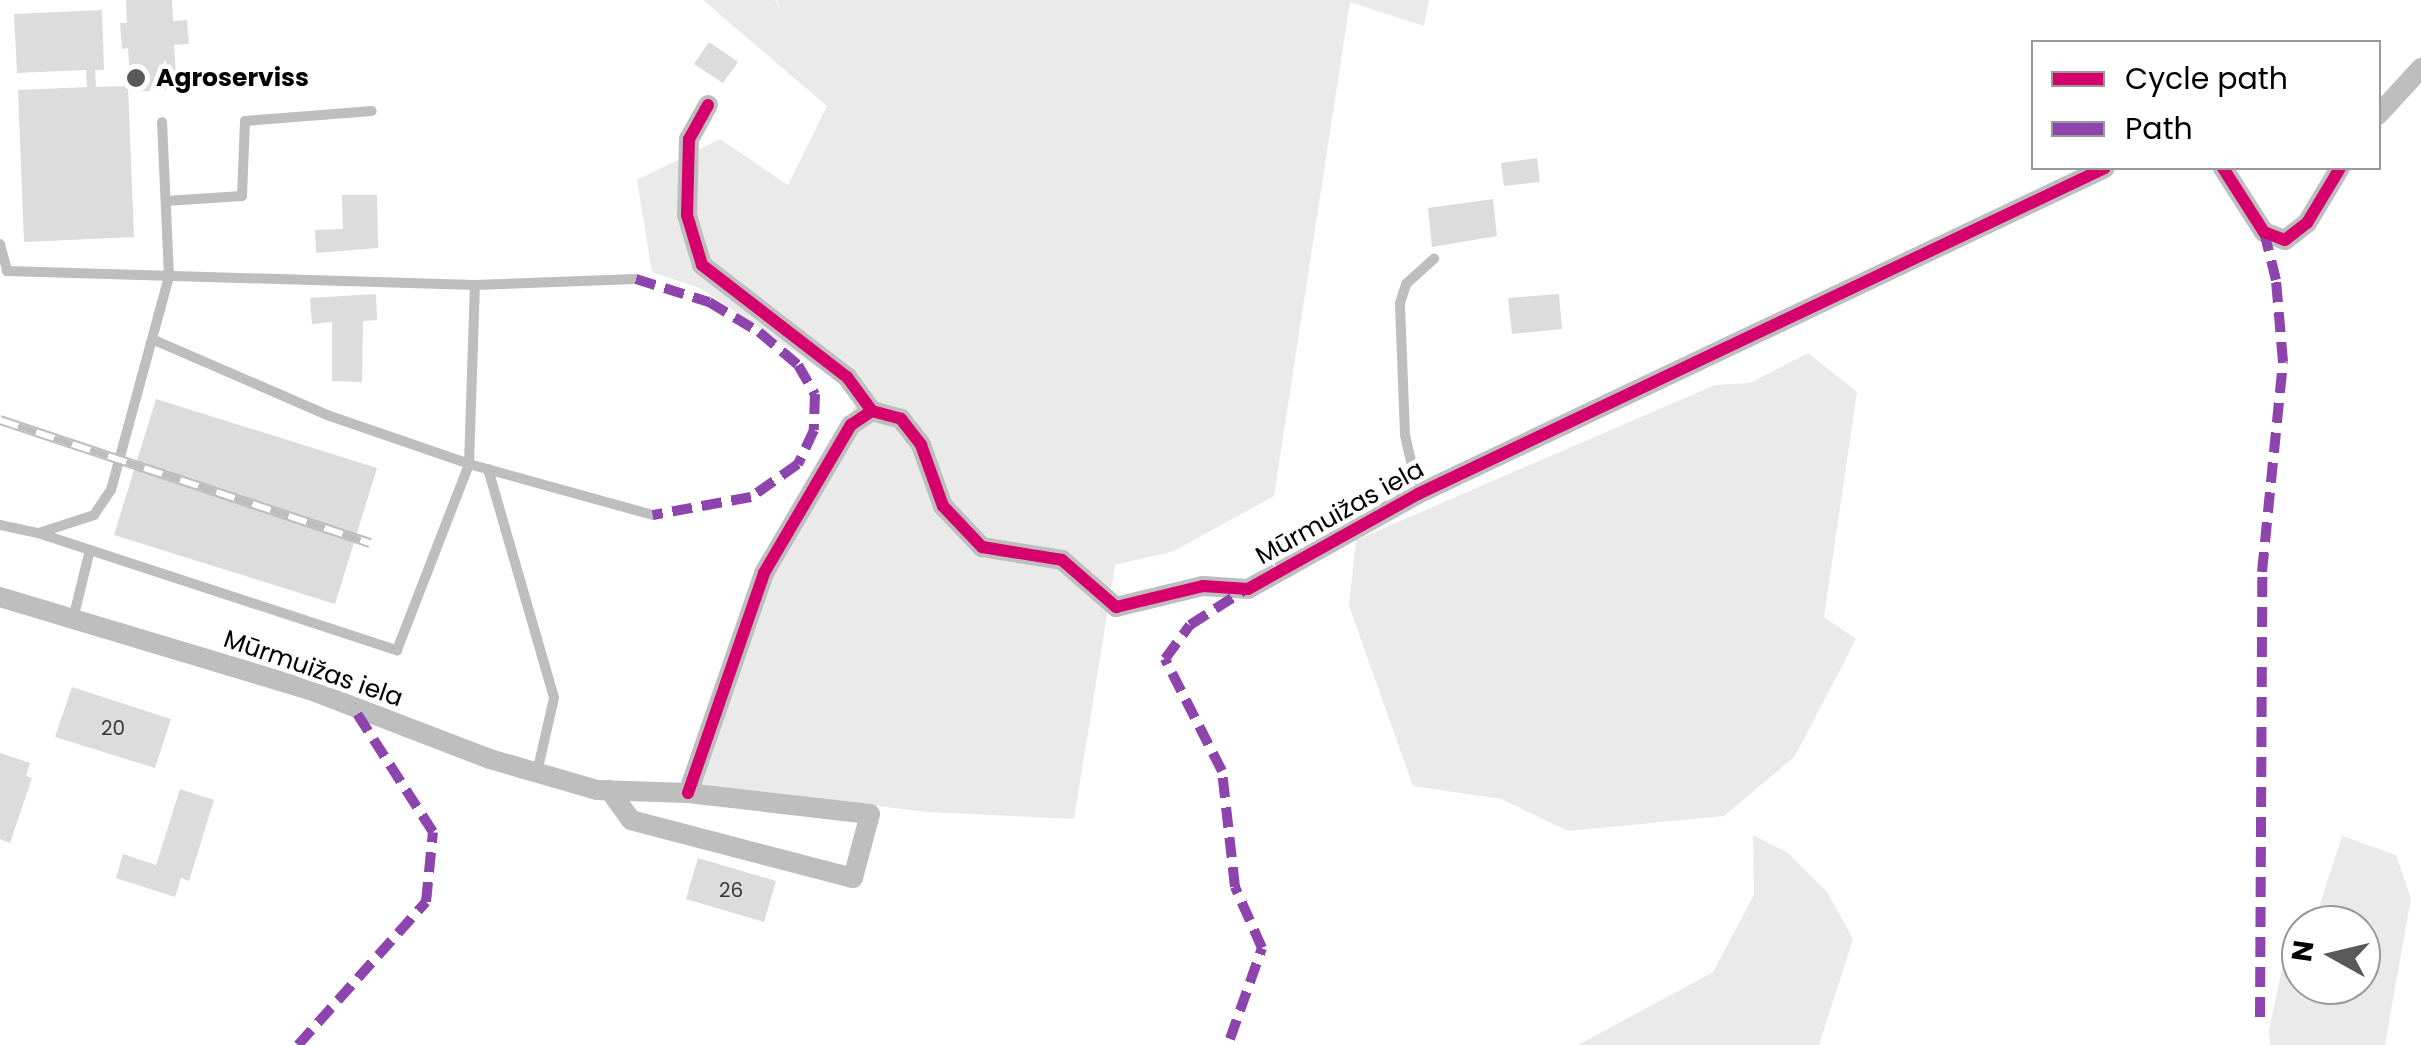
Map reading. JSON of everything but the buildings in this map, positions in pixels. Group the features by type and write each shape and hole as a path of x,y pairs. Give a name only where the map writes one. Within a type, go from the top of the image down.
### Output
{"street":[{"path":"2381,113 2421,68"},
{"path":"688,793 764,573 851,425 872,411 847,376 702,265 687,214 689,139 708,106"},
{"name":"Mūrmuižas iela","path":"872,411 901,419 920,445 944,506 982,547 1062,560 1116,607 1203,586 1248,588 1418,494 2102,170"},
{"path":"2224,170 2264,232 2285,240 2307,223 2339,170"},
{"name":"Mūrmuižas iela","path":"0,597 310,690 537,772 610,790 688,793 870,814 853,878 631,820 610,790"}],"lane":[{"path":"166,201 242,196 244,121 372,111"},
{"path":"38,534 94,515 111,490 169,276 162,122"},
{"path":"0,244 7,271 474,285 636,279"},
{"path":"1418,494 1405,435 1400,302 1406,284 1434,258"},
{"path":"0,526 90,550 397,650 469,464 474,285"},
{"path":"154,340 327,415 469,464 653,516"},
{"path":"488,469 554,698 537,772"},
{"path":"74,619 90,550"}],"shaded area":[{"path":"703,0 775,0 781,10 777,0 1429,0 1424,26 1350,2 1274,496 1174,551 1115,565 1074,819 927,812 699,784 762,587 860,396 702,289 652,272 637,180 720,139 788,185 827,106"},
{"path":"1808,353 1857,392 1824,617 1856,639 1795,756 1724,816 1568,831 1501,799 1413,786 1349,606 1356,540 1715,385 1750,383"},
{"path":"1753,835 1788,853 1827,892 1853,939 1819,1045 1578,1045 1713,972 1754,895"},
{"path":"2342,836 2396,855 2411,898 2385,1045 2270,1045 2269,1031 2281,973 2281,1005 2381,1005 2381,905 2320,905"}],"railway":[{"path":"0,420 370,543"}],"marked path":[{"path":"2260,1017 2262,572 2283,362 2276,280 2264,232"},
{"path":"636,279 709,302 759,332 798,365 815,394 814,430 798,464 751,497 653,515"},
{"path":"1230,1039 1262,948 1235,887 1222,771 1165,659 1190,625 1243,591"},
{"path":"298,1045 426,902 433,832 352,706"}],"cycle path":[{"path":"708,105 689,139 687,215 702,265 847,377 872,411"},
{"path":"688,793 764,573 851,425 872,411 901,419 921,445 943,506 982,547 1062,560 1116,607 1203,586 1248,589 1418,494 2101,170"},
{"path":"2224,170 2264,232 2285,240 2307,223 2339,170"}],"place":[{"name":"Agroserviss","path":"136,78"}]}
